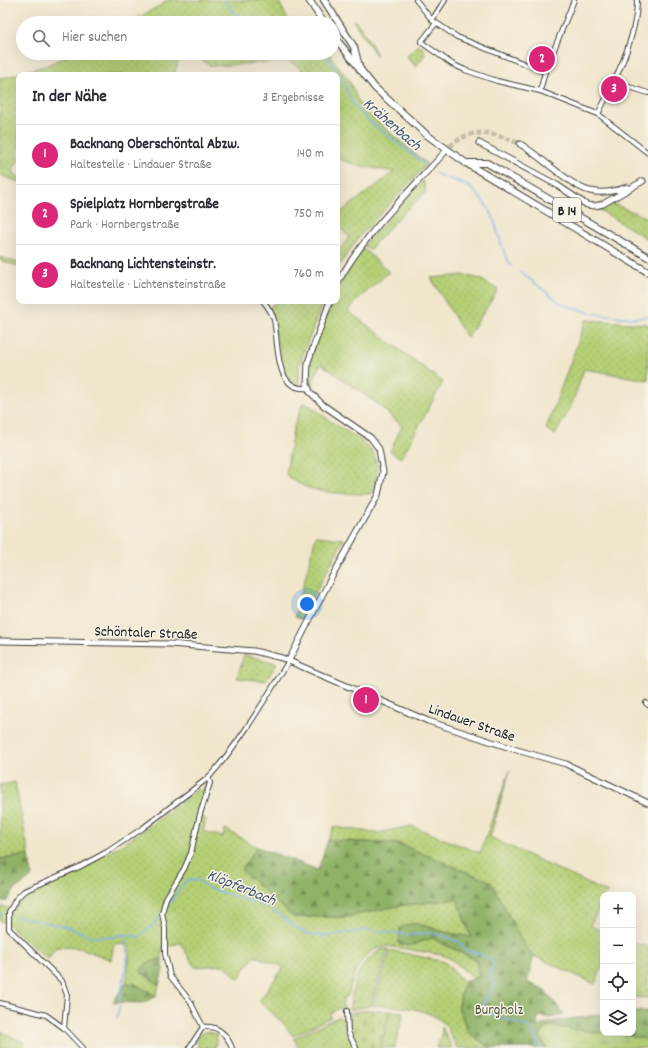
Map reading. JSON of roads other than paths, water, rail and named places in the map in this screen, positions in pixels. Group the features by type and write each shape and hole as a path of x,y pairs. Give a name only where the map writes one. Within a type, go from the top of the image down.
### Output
{"main road":[{"path":"309,0 319,16"},
{"path":"324,0 334,16"},
{"path":"340,25 354,47 361,73"},
{"path":"340,44 361,73 394,107 422,131 466,163 648,272"},
{"name":"B 14","path":"466,163 487,163 648,257"}],"street":[{"path":"416,0 432,20 456,37 545,72"},
{"path":"432,20 445,0"},
{"path":"540,91 545,72 574,0"},
{"path":"598,114 614,82 627,49 636,14 637,0"},
{"path":"436,23 421,42 446,60 465,70 496,81 540,91 598,114 648,154"},
{"path":"614,82 648,93"},
{"path":"478,143 557,185 587,205 595,206 603,204 648,177"},
{"path":"520,144 534,152 584,190 606,192 627,188 643,181"},
{"path":"340,278 361,244 445,152"},
{"path":"266,304 274,320 278,357 283,372 294,386 302,389 308,388"},
{"path":"64,1028 67,995 65,987 58,975 9,929 8,918 12,906 24,891 79,867 137,832 208,777 220,764 262,704 288,662 328,582 372,506 380,487 384,472 379,449 371,438 323,405 308,388 306,372 308,362 329,304"},
{"name":"Schöntaler Straße","path":"0,641 118,642 223,647 254,651 288,662"},
{"name":"Lindauer Straße","path":"288,662 428,720 517,750 566,764 648,803"},
{"path":"203,1027 190,1001 170,976 167,966 165,928 162,913 166,898 184,870 190,853 210,783 208,777"},
{"path":"0,1003 46,1015 64,1028 83,1048"},
{"path":"347,1011 348,1032 356,1048"},
{"path":"189,1048 203,1027 208,1026 221,1031 227,1036 232,1048"}],"waterway":[{"name":"Krähenbach","path":"223,0 233,13 239,16"},
{"name":"Krähenbach","path":"329,60 337,72"},
{"name":"Krähenbach","path":"340,76 355,107 369,121 427,166"},
{"name":"Krähenbach","path":"434,172 469,186 482,199 493,217 502,248 511,266"},
{"name":"Krähenbach","path":"520,272 562,304 590,313 632,318 648,317"},
{"name":"Klöpferbach","path":"164,912 178,890 187,880 197,880 209,888 270,908 307,934 325,936 366,930 412,935 428,933 441,935 459,942 465,950 481,954 494,963 491,974 495,985 483,1004 484,1010 528,1027"},
{"name":"Klöpferbach","path":"15,916 67,927 93,937 112,937 125,934 138,937 154,925 161,915"},
{"path":"119,1003 128,956 125,934"},
{"path":"117,1019 119,1006"},
{"name":"Klöpferbach","path":"530,1029 541,1048"}],"tunnel":[{"path":"445,152 454,143 462,138 471,134 480,133 499,136 520,144"}],"place":[{"name":"Spielplatz Hornbergstraße","path":"542,59"},
{"name":"Backnang Lichtensteinstr.","path":"614,89"},
{"name":"Backnang Oberschöntal Abzw.","path":"366,700"}],"park label":[{"name":"Burgholz","path":"499,1009"}]}
